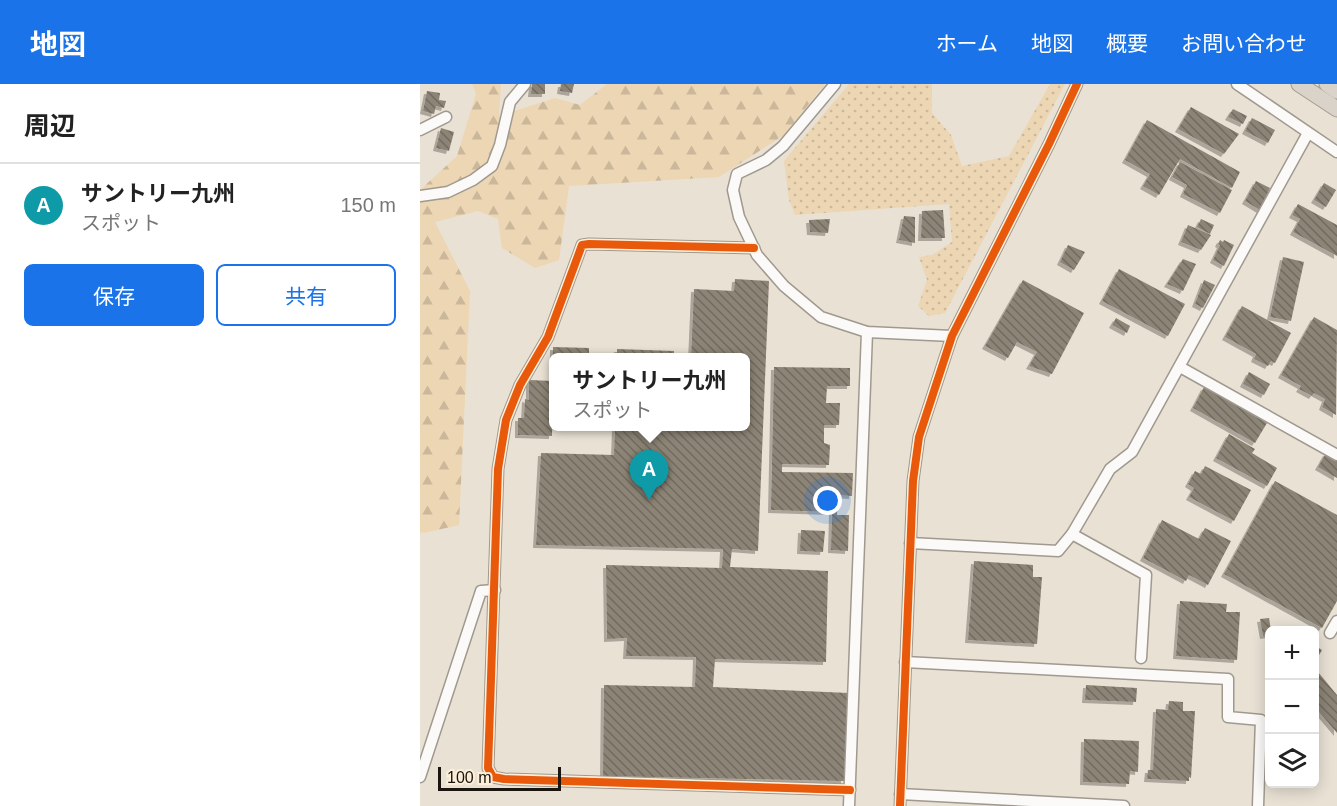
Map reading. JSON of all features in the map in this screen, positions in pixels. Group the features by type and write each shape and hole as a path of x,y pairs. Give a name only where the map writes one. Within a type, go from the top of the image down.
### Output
{"highway":[{"path":"1299,84 1337,109"},
{"path":"1327,84 1337,91"}],"street":[{"path":"420,196 448,192 473,180 492,166 500,145 510,102 525,84"},
{"path":"835,84 783,146 766,160 737,174 733,190 740,217 757,255 784,286 821,317 867,332 952,336"},
{"path":"900,806 913,481 919,437 952,336 1023,197 1077,84"},
{"path":"1237,84 1337,152"},
{"path":"420,130 446,117"},
{"path":"910,543 1058,551 1072,534 1110,469 1132,452 1308,133"},
{"path":"754,248 582,245 548,336 520,385 506,420 498,469 488,768 493,777 850,790"},
{"path":"849,806 867,332"},
{"path":"1180,367 1337,455"},
{"path":"1072,534 1146,575 1141,658"},
{"path":"420,777 481,591 495,590"},
{"path":"1330,633 1337,621"},
{"path":"904,662 1228,679 1228,717 1261,720 1258,806"},
{"path":"900,794 1124,806"}],"green space":[{"path":"472,84 501,84 499,116 555,98 580,105 607,84 825,84 784,135 719,177 569,186 559,260 535,268 502,248 498,219 478,211 435,222 470,291 459,525 424,533 420,532 420,190 457,156 476,94"},
{"path":"849,84 932,84 932,113 951,135 962,166 1009,156 1050,84 1065,84 945,313 929,316 918,306 927,280 919,257 932,255 952,242 949,204 795,215 789,200 784,161"}],"building":[{"path":"532,84 545,84 545,94 531,94"},
{"path":"561,84 574,84 572,93 560,91"},
{"path":"427,91 440,93 439,100 446,101 444,108 436,106 434,114 423,111"},
{"path":"1191,107 1239,134 1224,154 1178,129"},
{"path":"1233,109 1247,116 1243,124 1228,117"},
{"path":"1252,118 1275,130 1268,143 1245,131"},
{"path":"1147,120 1240,172 1232,188 1180,159 1159,195 1143,186 1150,174 1125,160"},
{"path":"441,128 454,132 449,151 436,148"},
{"path":"1180,162 1232,190 1220,213 1183,194 1187,185 1172,177"},
{"path":"1256,181 1270,188 1260,210 1245,201"},
{"path":"1324,183 1336,190 1326,207 1314,200"},
{"path":"1298,204 1337,225 1337,256 1293,232 1300,219 1292,215"},
{"path":"943,210 945,238 921,238 922,211"},
{"path":"904,216 915,217 915,243 899,240"},
{"path":"830,219 828,233 810,232 809,220"},
{"path":"1201,219 1214,225 1210,234 1197,227"},
{"path":"1188,225 1211,235 1201,250 1181,242"},
{"path":"1220,240 1234,245 1224,266 1213,260"},
{"path":"1068,245 1085,252 1074,270 1060,262"},
{"path":"1283,257 1304,262 1291,321 1270,317"},
{"path":"1183,259 1196,264 1183,291 1167,284"},
{"path":"1119,269 1185,304 1168,336 1102,301"},
{"path":"735,279 769,281 758,551 732,549 730,567 828,571 826,662 715,659 713,687 849,693 844,781 603,776 604,685 695,687 696,657 626,656 627,638 607,639 606,565 722,568 723,549 536,545 541,453 614,455 615,431 750,431 750,353 691,353 694,289 734,291"},
{"path":"1023,280 1084,313 1052,374 1029,366 1037,352 1017,342 1008,358 985,346"},
{"path":"1204,280 1215,285 1203,308 1195,304"},
{"path":"1242,306 1291,333 1275,363 1271,361 1268,366 1254,359 1256,354 1225,337"},
{"path":"1314,317 1337,330 1336,415 1322,407 1325,399 1314,393 1312,396 1299,389 1301,386 1281,375"},
{"path":"1116,318 1130,326 1127,333 1112,325"},
{"path":"553,347 589,348 589,353 553,353"},
{"path":"617,349 674,351 674,353 617,353"},
{"path":"774,367 850,368 850,386 827,386 826,403 840,403 839,425 824,425 824,443 830,445 829,465 782,464 782,472 853,473 852,496 838,495 837,515 849,515 848,551 831,550 832,512 771,510"},
{"path":"1249,372 1270,384 1264,395 1243,384"},
{"path":"529,380 549,381 549,431 552,431 552,436 518,435 518,418 524,418 525,399 529,400"},
{"path":"1204,387 1267,423 1255,443 1193,408"},
{"path":"1229,434 1255,449 1252,453 1277,468 1267,486 1216,458"},
{"path":"1326,453 1337,459 1337,478 1318,467"},
{"path":"1205,466 1251,490 1234,521 1189,497 1194,488 1188,484 1195,471 1201,474"},
{"path":"1275,481 1337,515 1337,601 1322,628 1224,574"},
{"path":"1162,520 1199,539 1205,528 1231,541 1208,585 1189,575 1186,581 1143,558"},
{"path":"801,530 825,531 823,552 800,551"},
{"path":"974,561 1033,565 1033,577 1042,577 1037,644 968,640"},
{"path":"1180,601 1227,604 1226,612 1240,612 1237,660 1176,656"},
{"path":"1269,618 1270,626 1265,626 1265,636 1263,636 1260,619"},
{"path":"1319,673 1337,695 1337,733 1319,712"},
{"path":"1086,685 1137,688 1136,702 1085,700"},
{"path":"1169,701 1183,702 1183,711 1195,711 1189,781 1147,779 1148,770 1153,770 1156,709 1168,710"},
{"path":"1084,739 1139,741 1138,772 1130,771 1129,784 1083,782"}],"cycle path":[{"path":"900,806 913,481 919,437 952,336 1077,84"},
{"path":"754,248 582,245 548,337 520,385 506,420 498,469 488,768 493,777 504,779 850,790"}],"place":[{"name":"サントリー九州","path":"649,500"}]}
